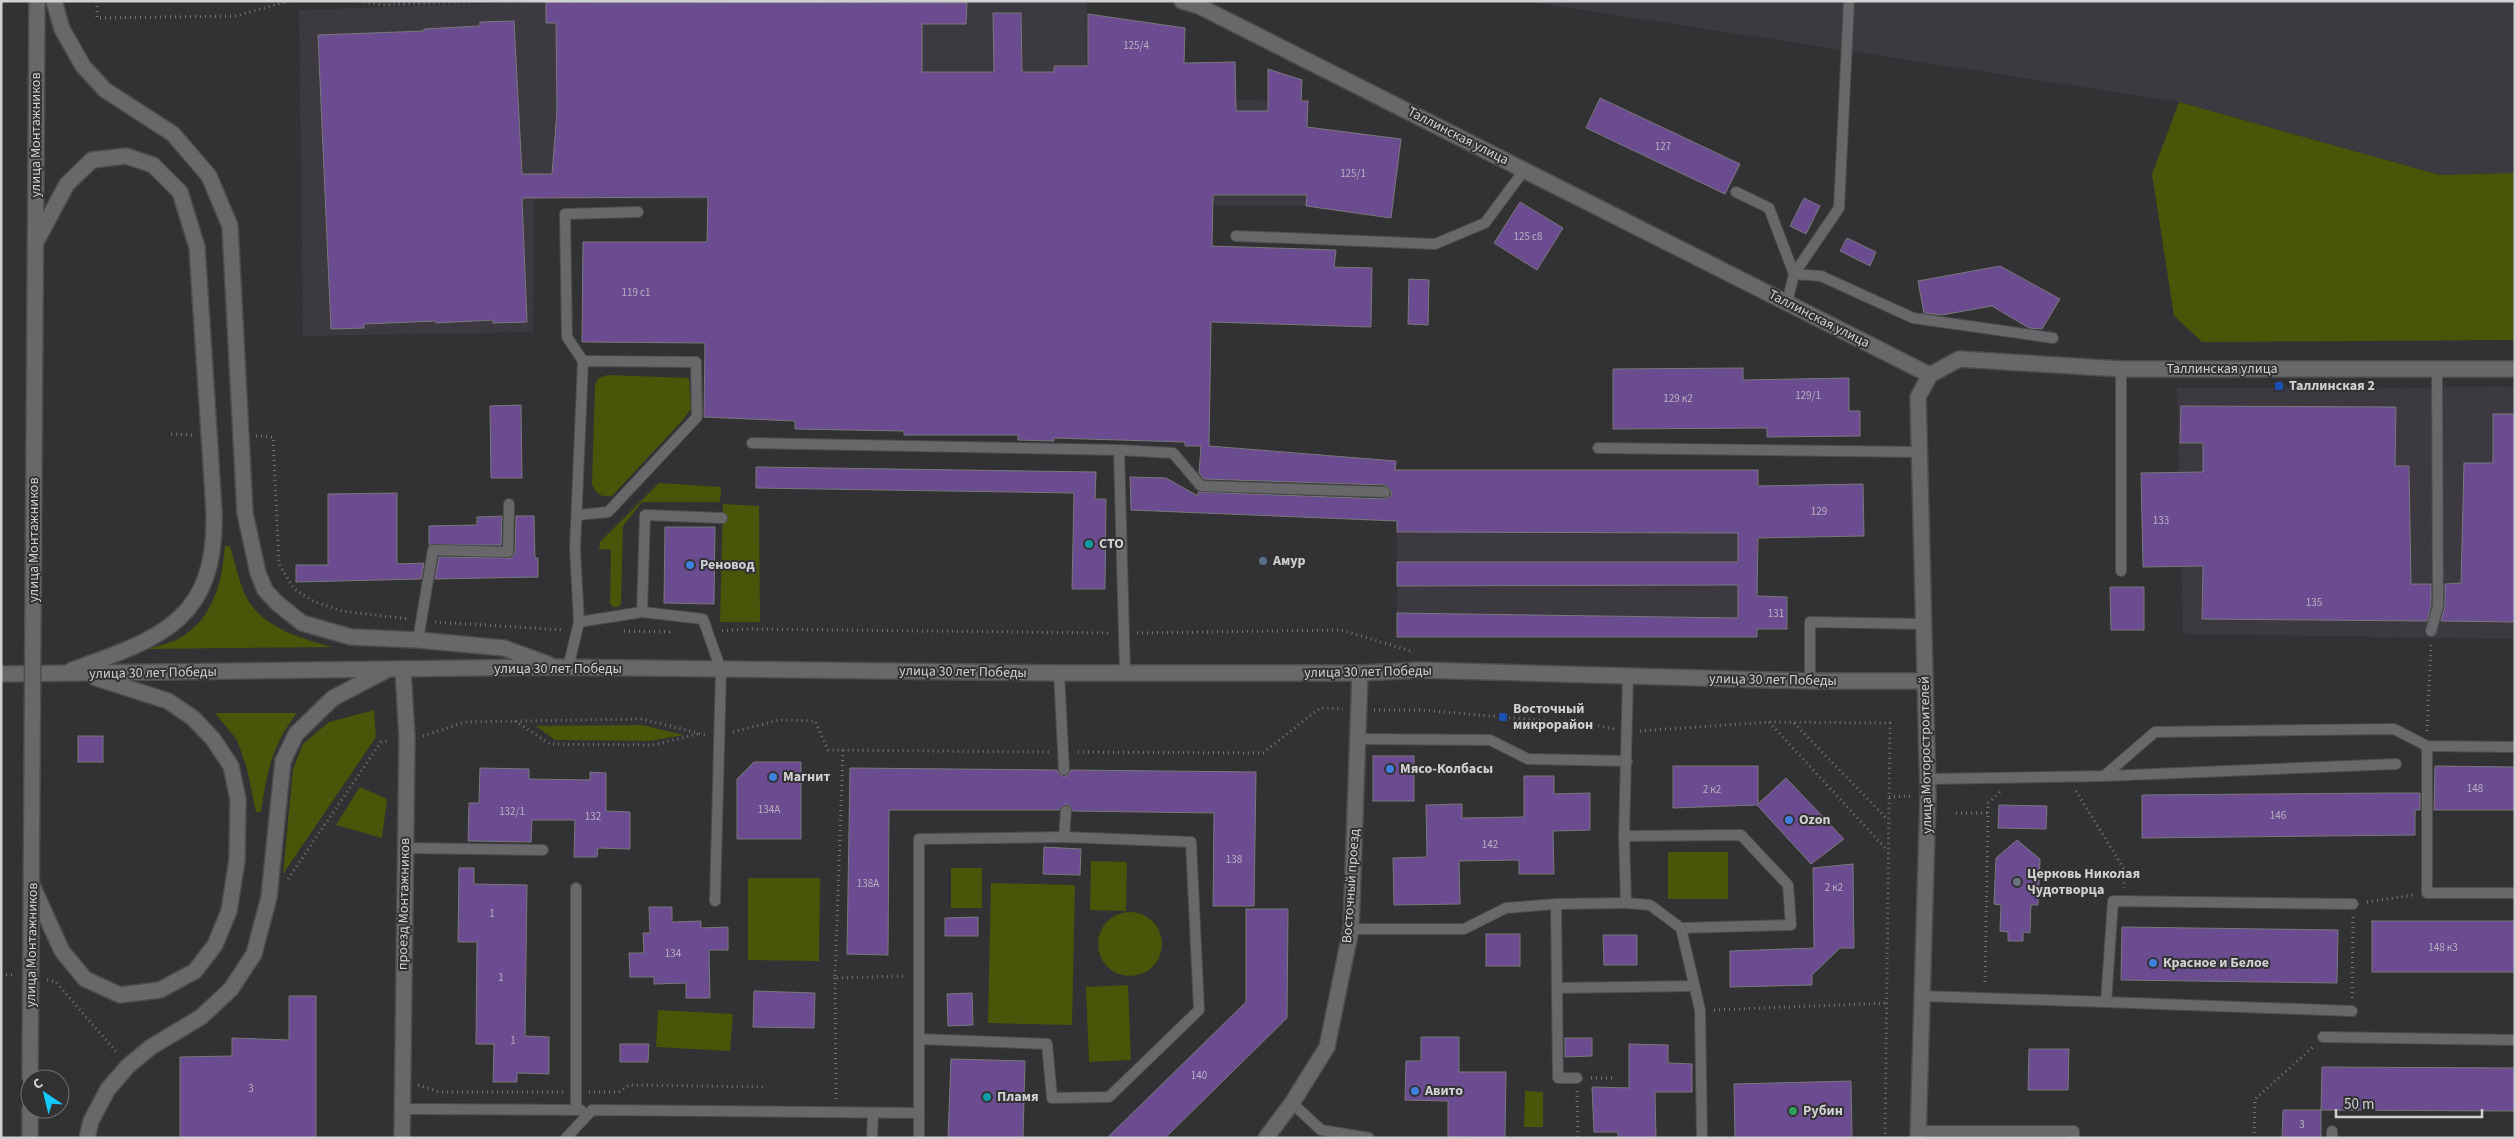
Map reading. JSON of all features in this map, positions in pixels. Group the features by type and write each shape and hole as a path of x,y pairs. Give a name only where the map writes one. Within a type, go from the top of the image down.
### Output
{"street":[{"name":"улица Монтажников","path":"30,1069 37,1"},
{"path":"54,1 62,29 83,66 105,90 173,134 209,176 230,226 245,513 258,573 265,590 276,603 302,623 350,637 418,640 504,648 562,668"},
{"name":"Таллинская улица","path":"1182,1 1198,6 1930,375 1959,360 2121,370 2515,369"},
{"path":"35,243 67,184 92,160 126,156 153,165 180,192 198,247 214,512 215,540 203,589 183,617 159,634 114,655 59,675"},
{"name":"улица Моторостроителей","path":"1918,1134 1928,779 1918,397 1930,375"},
{"name":"улица 30 лет Победы","path":"1,674 59,675 562,668 1060,673 1360,673 1420,670 1810,681 1925,682"},
{"name":"проезд Монтажников","path":"402,1138 407,737 403,670"},
{"path":"87,1138 91,1121 108,1089 128,1066 151,1047 201,1017 232,989 254,954 270,897 283,761 296,734 334,698 386,671"},
{"name":"Восточный проезд","path":"1266,1138 1292,1102 1327,1047 1351,929 1360,673"},
{"path":"32,885 62,951 84,980 120,995 160,990 195,971 215,946 229,911 237,860 238,826 238,799 230,766 213,739 193,718 174,705 86,674"},
{"path":"30,1119 30,1138"}],"lane":[{"path":"1787,303 1794,274 1839,208 1849,1"},
{"path":"1236,236 1435,244 1485,223 1525,170"},
{"path":"1736,192 1769,208 1794,274"},
{"path":"562,668 578,627 575,549 578,515 583,361 567,336 565,214 638,212"},
{"path":"1794,274 1821,276 1914,318 2053,338"},
{"path":"578,515 608,512 698,417 696,362 583,361"},
{"path":"2431,631 2438,606 2437,369"},
{"path":"2121,370 2121,571"},
{"path":"752,443 1173,452 1201,486 1385,492"},
{"path":"1598,448 1920,452"},
{"path":"1119,450 1125,672"},
{"path":"418,640 423,621 432,550 508,552 509,504"},
{"path":"642,612 645,515 722,518"},
{"path":"578,627 642,612 703,619 721,670 715,901"},
{"path":"1810,681 1810,622 1924,624"},
{"path":"1060,673 1064,770"},
{"path":"1626,903 1624,836 1628,676"},
{"path":"2104,776 2154,732 2394,729 2427,746 2515,747"},
{"path":"1358,739 1490,740 1528,759 1626,761"},
{"path":"2427,746 2427,893 2515,893"},
{"path":"1928,779 2104,776 2396,764"},
{"path":"1064,837 1066,810"},
{"path":"1351,929 1464,929 1506,908 1556,904 1626,903 1650,905 1681,928 1791,925 1788,885 1742,835 1624,836"},
{"path":"919,1039 1047,1044 1052,1098 1109,1097 1199,1010 1199,970 1191,842 1064,837 919,839 919,975 919,1039 919,1138"},
{"path":"405,848 543,850"},
{"path":"576,888 576,1110"},
{"path":"2106,1002 2113,901 2353,904"},
{"path":"1556,904 1558,1078 1577,1078"},
{"path":"1681,928 1700,1010 1702,1138"},
{"path":"1557,988 1694,986"},
{"path":"1921,996 2352,1011"},
{"path":"2323,1038 2515,1040"},
{"path":"1292,1102 1321,1130 1369,1138"},
{"path":"402,1109 919,1113"},
{"path":"566,1138 592,1110"},
{"path":"872,1138 873,1113"},
{"path":"1918,1134 2074,1132 2074,1138"}],"path":[{"path":"97,1 97,18 235,16 289,1"},
{"path":"360,1 381,5 489,1"},
{"path":"171,434 199,435"},
{"path":"255,436 273,437 279,564 294,589 315,602 342,611 423,621 578,627"},
{"path":"709,632 746,629 1124,633 1341,630 1421,654"},
{"path":"615,631 680,632"},
{"path":"2427,746 2431,631"},
{"path":"407,737 423,736 465,722 642,719 698,734 718,736 779,720 815,721 828,750 1263,753 1320,708 1421,710 1595,725 1628,732 1769,722 1890,723 1885,1138"},
{"path":"515,721 550,744 653,745 698,734"},
{"path":"1769,722 1888,851"},
{"path":"1794,722 1888,819"},
{"path":"836,1113 835,978 843,750"},
{"path":"1984,999 1988,803 2002,791"},
{"path":"2068,791 2077,791 2124,869 2123,901"},
{"path":"1956,813 1988,813"},
{"path":"835,978 919,975"},
{"path":"1700,1010 1886,1003"},
{"path":"1578,1138 1577,1078 1616,1078"}],"shaded area":[{"path":"559,1 1087,1 1086,98 1308,101 1306,206 534,198 533,332 303,336 299,10"},
{"path":"1525,1 2515,1 2515,173 2441,175 2179,102"},
{"path":"2515,387 2515,639 2183,634 2177,388"},
{"path":"1397,470 1758,470 1757,637 1397,637"}],"green space":[{"path":"2179,102 2440,175 2515,173 2515,340 2202,342 2174,316 2152,174"},
{"path":"608,375 689,378 691,409 612,496 600,495 592,485 595,385 598,378"},
{"path":"659,483 721,487 720,502 642,502 623,526 621,604 618,607 613,607 610,603 611,550 599,549 600,542"},
{"path":"723,504 759,506 760,622 720,622"},
{"path":"225,546 230,546 242,587 248,600 257,611 279,628 305,639 332,647 148,649 178,639 200,622 214,599 218,587"},
{"path":"374,710 376,737 283,874 293,769 303,744 329,722"},
{"path":"215,713 297,713 276,748 268,772 261,812 256,812 247,769 237,740"},
{"path":"642,725 684,735 650,741 555,740 536,726"},
{"path":"360,787 387,799 382,838 336,825"},
{"path":"1668,852 1728,852 1728,899 1668,899"},
{"path":"1091,861 1127,862 1126,911 1090,910"},
{"path":"951,868 982,868 982,908 951,908"},
{"path":"748,878 820,878 819,961 748,960"},
{"path":"991,883 1075,885 1072,1025 988,1023"},
{"path":"1130,912 1142,915 1153,921 1159,932 1162,944 1159,956 1153,967 1142,973 1130,976 1118,973 1107,967 1101,956 1098,944 1101,932 1107,921 1118,915"},
{"path":"1128,985 1131,1060 1089,1062 1086,987"},
{"path":"658,1010 733,1014 730,1051 656,1047"},
{"path":"1525,1091 1543,1092 1543,1127 1524,1127"}],"building":[{"path":"546,2 967,3 966,24 922,24 922,72 994,72 993,13 1021,13 1022,72 1054,72 1054,66 1088,66 1088,14 1185,28 1184,63 1235,62 1236,111 1268,111 1268,69 1302,80 1301,101 1308,101 1307,127 1401,139 1391,218 1306,206 1307,195 1213,195 1212,246 1336,250 1334,267 1372,268 1371,327 1211,322 1209,446 1396,461 1395,470 1758,470 1758,486 1863,484 1864,536 1758,538 1757,596 1787,597 1787,629 1757,629 1757,637 1397,637 1397,613 1738,618 1738,585 1397,586 1397,562 1738,562 1738,533 1397,532 1397,521 1131,510 1130,477 1166,478 1198,496 1198,492 1385,499 1391,496 1392,492 1385,485 1204,479 1199,473 1201,446 1185,446 1185,442 1054,438 1054,441 1018,440 1018,435 904,435 904,431 795,429 795,421 704,417 705,343 582,342 583,242 707,242 708,197 522,198 527,322 493,323 493,320 436,323 436,321 364,324 364,328 331,329 318,35 424,31 424,29 480,26 480,22 514,21 522,174 552,174 557,111 556,23 546,23"},
{"path":"1600,98 1740,164 1725,194 1586,128"},
{"path":"1804,198 1820,206 1806,234 1790,226"},
{"path":"1520,202 1563,228 1537,270 1494,243"},
{"path":"1847,238 1876,252 1870,266 1840,251"},
{"path":"2000,266 2060,299 2042,329 2029,328 1992,306 1942,315 1924,313 1918,281"},
{"path":"1409,279 1429,280 1428,325 1408,324"},
{"path":"1743,368 1743,380 1849,378 1849,411 1860,411 1860,436 1767,437 1767,428 1613,429 1613,369"},
{"path":"521,405 522,478 491,478 490,406"},
{"path":"2181,406 2396,407 2395,466 2409,466 2411,584 2431,584 2431,605 2427,621 2202,619 2203,566 2143,567 2141,473 2203,472 2203,443 2180,443"},
{"path":"2493,414 2515,414 2515,622 2441,621 2445,606 2445,584 2461,583 2464,463 2493,463"},
{"path":"756,467 1096,472 1095,499 1106,499 1105,589 1072,589 1074,493 756,488"},
{"path":"397,493 397,564 424,563 421,579 296,582 296,565 328,565 328,494"},
{"path":"502,516 501,545 429,545 429,526 477,525 477,517"},
{"path":"516,516 534,516 535,558 538,558 538,577 435,579 439,557 512,558 515,552"},
{"name":"Реновод","path":"665,527 715,527 714,604 664,603"},
{"path":"2110,587 2144,587 2144,630 2111,630"},
{"path":"78,736 103,736 103,762 78,762"},
{"path":"1373,756 1414,756 1414,801 1373,801"},
{"path":"754,762 801,762 801,839 737,839 737,779"},
{"path":"1673,766 1758,766 1758,804 1786,778 1844,839 1811,864 1757,805 1673,808"},
{"path":"2435,766 2515,767 2515,810 2434,810"},
{"path":"480,768 529,769 529,779 590,780 590,772 606,773 606,811 630,812 630,849 598,848 597,857 574,857 575,820 532,820 531,842 468,841 469,803 479,803"},
{"path":"850,768 1057,770 1064,777 1071,770 1256,772 1254,906 1213,906 1214,813 1073,811 1066,804 1059,810 889,810 888,955 847,954"},
{"path":"1524,776 1554,776 1554,794 1590,793 1590,830 1553,831 1554,874 1519,874 1519,860 1459,861 1460,904 1394,905 1393,858 1427,857 1426,805 1462,804 1462,818 1524,817"},
{"path":"2420,793 2420,810 2415,810 2415,835 2142,838 2142,795"},
{"path":"1999,805 2047,806 2046,829 1998,828"},
{"name":"Церковь Николая Чудотворца","path":"2017,840 2040,859 2038,905 2031,905 2030,933 2023,932 2023,941 2008,941 2008,932 2000,931 2001,905 1994,904 1996,858"},
{"path":"1044,847 1081,849 1080,875 1043,874"},
{"path":"1853,864 1854,948 1840,948 1812,975 1812,985 1730,987 1730,951 1814,948 1813,868"},
{"path":"459,868 474,868 474,884 527,885 525,1036 549,1037 549,1074 517,1073 517,1082 493,1082 494,1044 476,1044 477,942 458,942"},
{"path":"649,907 672,907 672,922 701,921 701,928 728,927 728,950 709,950 710,998 686,998 686,983 654,984 654,977 630,977 629,953 644,953 643,933 650,933"},
{"path":"1246,909 1288,909 1287,1018 1165,1138 1107,1138 1246,1002"},
{"path":"978,917 978,936 945,936 945,918"},
{"path":"2372,921 2515,921 2515,972 2372,972"},
{"path":"2122,927 2338,930 2337,983 2121,980"},
{"path":"1486,934 1520,934 1520,966 1486,966"},
{"path":"1603,935 1637,935 1637,965 1604,965"},
{"path":"754,991 815,993 814,1028 753,1027"},
{"path":"972,993 973,1025 948,1026 947,994"},
{"path":"289,996 316,996 316,1138 180,1138 180,1057 232,1056 232,1038 289,1040"},
{"path":"1421,1037 1459,1037 1459,1072 1506,1072 1505,1138 1448,1137 1448,1101 1405,1100 1406,1061 1421,1061"},
{"path":"1565,1038 1592,1038 1592,1056 1565,1057"},
{"path":"620,1044 649,1044 648,1062 620,1062"},
{"path":"1629,1044 1668,1045 1668,1063 1692,1064 1692,1092 1655,1092 1656,1138 1618,1138 1618,1132 1594,1132 1592,1087 1629,1088"},
{"path":"2029,1049 2069,1049 2068,1090 2028,1090"},
{"name":"Пламя","path":"951,1059 1025,1061 1023,1138 948,1138"},
{"path":"2322,1067 2515,1068 2515,1111 2321,1110"},
{"name":"Рубин","path":"1851,1081 1852,1138 1735,1138 1734,1084"},
{"path":"2283,1110 2321,1110 2321,1138 2282,1138"}],"place":[{"name":"Таллинская 2","path":"2279,386"},
{"name":"СТО","path":"1089,544"},
{"name":"Амур","path":"1263,561"},
{"name":"Реновод","path":"690,565"},
{"name":"Восточный микрорайон","path":"1503,717"},
{"name":"Мясо-Колбасы","path":"1390,769"},
{"name":"Магнит","path":"773,777"},
{"name":"Ozon","path":"1789,820"},
{"name":"Церковь Николая Чудотворца","path":"2017,882"},
{"name":"Красное и Белое","path":"2153,963"},
{"name":"Авито","path":"1415,1091"},
{"name":"Пламя","path":"987,1097"},
{"name":"Рубин","path":"1793,1111"}]}
